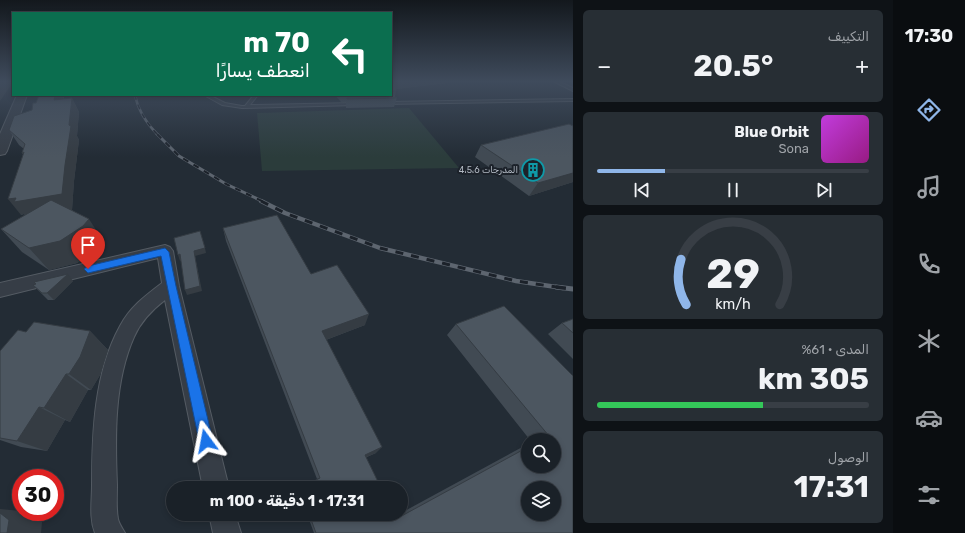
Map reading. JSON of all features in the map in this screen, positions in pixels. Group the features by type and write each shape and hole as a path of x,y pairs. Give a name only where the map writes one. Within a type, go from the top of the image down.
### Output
{"street":[{"path":"0,151 4,129 16,107"},
{"path":"0,290 165,252 171,286 214,481"},
{"path":"111,533 105,524 103,446 110,386 123,338 141,311 171,286"},
{"path":"224,521 227,533"}],"lane":[{"path":"246,107 251,107"}],"shaded area":[{"path":"409,108 459,168 262,171 257,113"}],"building":[{"path":"32,107 71,107 69,125 71,126 62,194 14,202 16,198 8,199 24,152 22,153 25,144 9,130 14,116 32,110"},
{"name":"المدرجات 4،5،6","path":"569,124 573,126 573,173 538,183 481,145"},
{"path":"51,200 89,219 83,226 60,241 29,248 1,229"},
{"path":"277,215 311,274 337,265 369,314 322,331 382,447 365,455 378,481 314,481 320,478 223,228"},
{"path":"200,231 205,248 194,251 200,286 185,290 180,254 178,255 174,238"},
{"path":"68,274 47,293 42,293 33,285 36,284 34,282"},
{"path":"504,306 573,376 573,533 316,533 312,521 408,521 408,512 521,451 521,473 561,473 561,433 547,433 456,324"},
{"path":"573,319 573,333 562,323"},
{"path":"34,322 90,331 80,357 69,374 66,374 44,408 39,407 17,441 0,438 0,351 18,330 26,332"},
{"path":"0,513 9,520 7,533 0,533"}],"railway":[{"path":"138,107 144,117 158,135"},
{"path":"158,135 179,156 226,184 264,202"},
{"path":"261,201 285,213 380,248 516,281 557,287"},
{"path":"557,287 573,289"},
{"path":"557,287 563,288"}],"place":[{"name":"المدرجات 4،5،6","path":"533,170"}],"route":[{"path":"88,269 165,252 171,286 206,441"}]}
